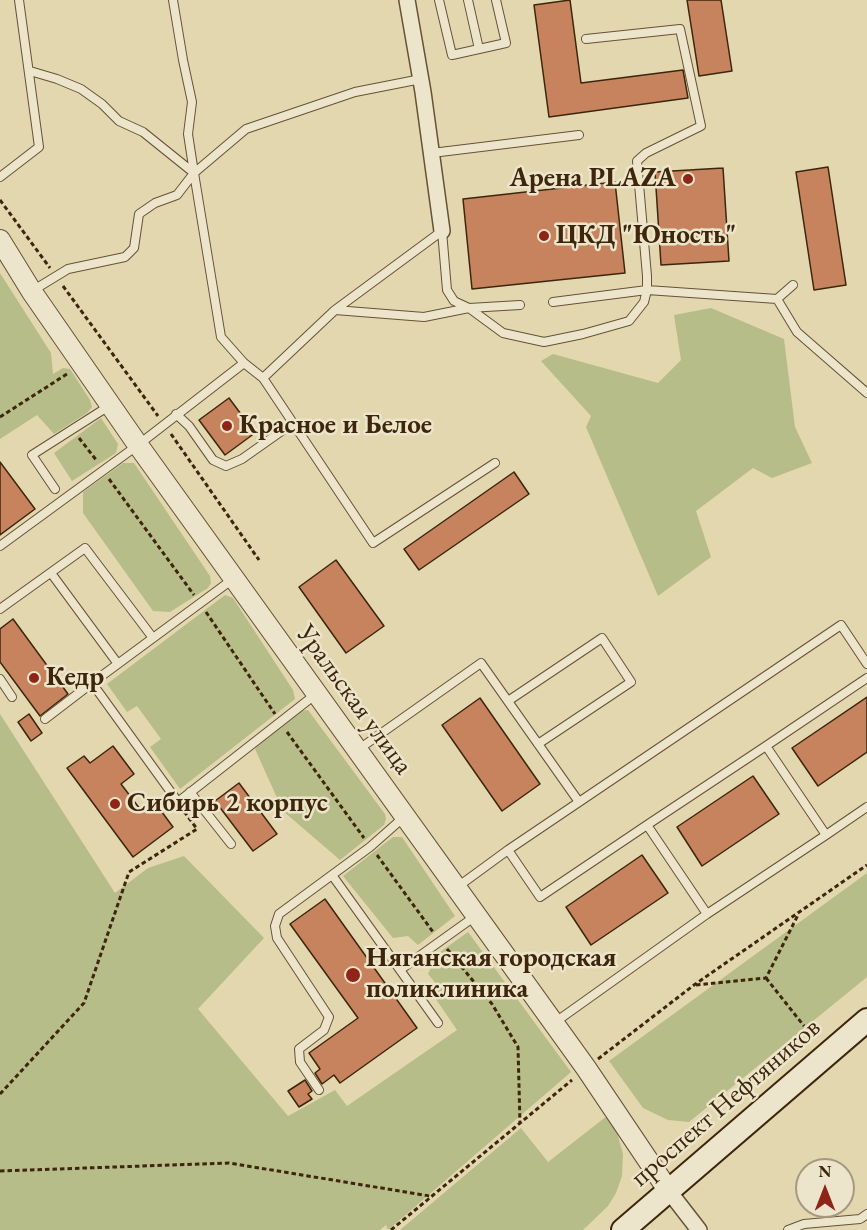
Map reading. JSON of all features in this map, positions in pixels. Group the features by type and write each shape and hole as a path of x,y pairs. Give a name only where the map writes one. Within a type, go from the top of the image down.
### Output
{"main road":[{"name":"проспект Нефтяников","path":"623,1230 867,1020"}],"street":[{"path":"407,0 421,79 442,231"},
{"name":"Уральская улица","path":"0,240 32,291 138,445 553,1023 668,1190"},
{"path":"668,1190 699,1230"}],"lane":[{"path":"0,177 39,147 19,0"},
{"path":"173,0 192,102 188,134 221,336 244,363 263,378 373,543 495,463"},
{"path":"439,0 452,55 506,43 496,0"},
{"path":"468,0 479,49"},
{"path":"442,231 447,290 454,301 469,308 503,333 544,342 583,334 629,321 644,302 647,290 637,161 646,153 701,126 680,29 586,39"},
{"path":"30,71 81,89 102,104 119,121 143,132 194,173"},
{"path":"32,291 68,269 125,257 134,248 139,213 155,202 177,195 194,173 246,129 355,92 421,79"},
{"path":"432,153 579,135"},
{"path":"263,378 335,310 442,231"},
{"path":"554,302 647,290 777,299 793,285"},
{"path":"777,299 797,332 867,393"},
{"path":"335,310 424,317 469,308 520,305"},
{"path":"0,546 138,445 244,363"},
{"path":"55,489 32,455 110,405"},
{"path":"176,414 189,426 213,460 226,466 242,459 293,423"},
{"path":"0,609 85,548 153,638"},
{"path":"51,573 118,664"},
{"path":"45,719 234,578"},
{"path":"455,888 841,625 867,664"},
{"path":"507,701 602,638 632,682 538,744"},
{"path":"357,750 481,663 579,802"},
{"path":"508,850 540,897 867,678"},
{"path":"0,679 12,697"},
{"path":"92,683 178,802 317,694"},
{"path":"766,746 826,835"},
{"path":"190,792 231,844"},
{"path":"553,1023 707,914 867,807"},
{"path":"319,1090 300,1062 299,1049 324,1030 329,1017 277,938 275,926 279,914 370,847 404,816"},
{"path":"647,825 707,914"},
{"path":"332,875 438,1023"},
{"path":"400,970 475,916"},
{"path":"788,1230 804,1224 860,1219 867,1214"}],"path":[{"path":"0,200 164,424 259,560"},
{"path":"0,417 82,364"},
{"path":"73,429 200,603 281,723 370,847 441,942 492,1004 518,1047 520,1124"},
{"path":"0,1094 84,1003 129,872 197,829 178,802"},
{"path":"391,1230 585,1068 694,985 867,865"},
{"path":"766,978 799,912"},
{"path":"694,985 766,978"},
{"path":"766,978 804,1026"},
{"path":"0,1171 229,1163 430,1196"}],"green space":[{"path":"0,273 51,353 53,374 63,368 70,369 90,400 92,407 87,413 54,434 37,415 0,439"},
{"path":"711,308 784,339 795,427 812,463 772,478 753,468 696,511 711,557 658,596 586,427 591,416 541,361 553,354 658,383 681,360 674,315"},
{"path":"101,418 118,444 116,453 72,481 54,453"},
{"path":"123,463 134,463 210,576 211,583 208,588 170,612 153,611 83,513 83,492"},
{"path":"225,595 233,598 293,690 295,699 180,789 150,747 161,739 137,706 127,712 107,684"},
{"path":"308,710 385,814 384,825 340,860 283,811 255,749 299,711"},
{"path":"0,714 115,893 148,868 184,856 264,938 198,1009 288,1116 335,1090 347,1106 457,1030 431,992 437,985 428,974 431,967 429,960 468,932 571,1072 388,1230 386,1225 380,1230 0,1230"},
{"path":"393,837 402,837 455,916 418,945 408,936 393,938 343,876"},
{"path":"867,873 867,977 689,1122 668,1120 643,1108 609,1061"},
{"path":"607,1116 616,1129 623,1154 622,1176 608,1206 583,1230 400,1230 521,1128 548,1162"}],"building":[{"path":"570,0 581,83 683,70 688,98 549,117 534,5"},
{"path":"687,0 721,0 732,71 699,76"},
{"path":"828,167 846,285 814,290 796,172"},
{"path":"723,168 729,261 661,265 655,172"},
{"name":"ЦКД \"Юность\"","path":"615,182 625,273 472,289 463,199"},
{"name":"Красное и Белое","path":"229,398 255,433 225,455 199,420"},
{"path":"0,462 35,509 0,535"},
{"path":"514,472 529,494 419,570 404,549"},
{"path":"336,560 384,626 346,653 299,587"},
{"name":"Кедр","path":"13,619 68,694 40,716 0,662 0,629"},
{"path":"867,697 867,752 818,786 792,748"},
{"path":"480,698 540,784 502,811 442,725"},
{"path":"29,714 42,733 31,741 18,722"},
{"name":"Сибирь 2 корпус","path":"113,746 134,774 121,784 140,809 153,800 173,827 133,857 67,768 84,756 90,763"},
{"path":"753,776 779,814 702,866 677,827"},
{"path":"239,783 277,834 253,851 215,801"},
{"path":"642,855 668,893 591,945 566,907"},
{"name":"Няганская городская поликлиника","path":"325,899 417,1028 340,1083 334,1075 322,1084 315,1073 320,1069 309,1053 358,1018 290,924"},
{"path":"305,1080 312,1091 308,1094 312,1099 299,1107 288,1091"}],"place":[{"name":"Арена PLAZA","path":"688,179"},
{"name":"ЦКД \"Юность\"","path":"544,236"},
{"name":"Красное и Белое","path":"227,426"},
{"name":"Кедр","path":"34,678"},
{"name":"Сибирь 2 корпус","path":"115,804"},
{"name":"Няганская городская поликлиника","path":"353,975"}]}
